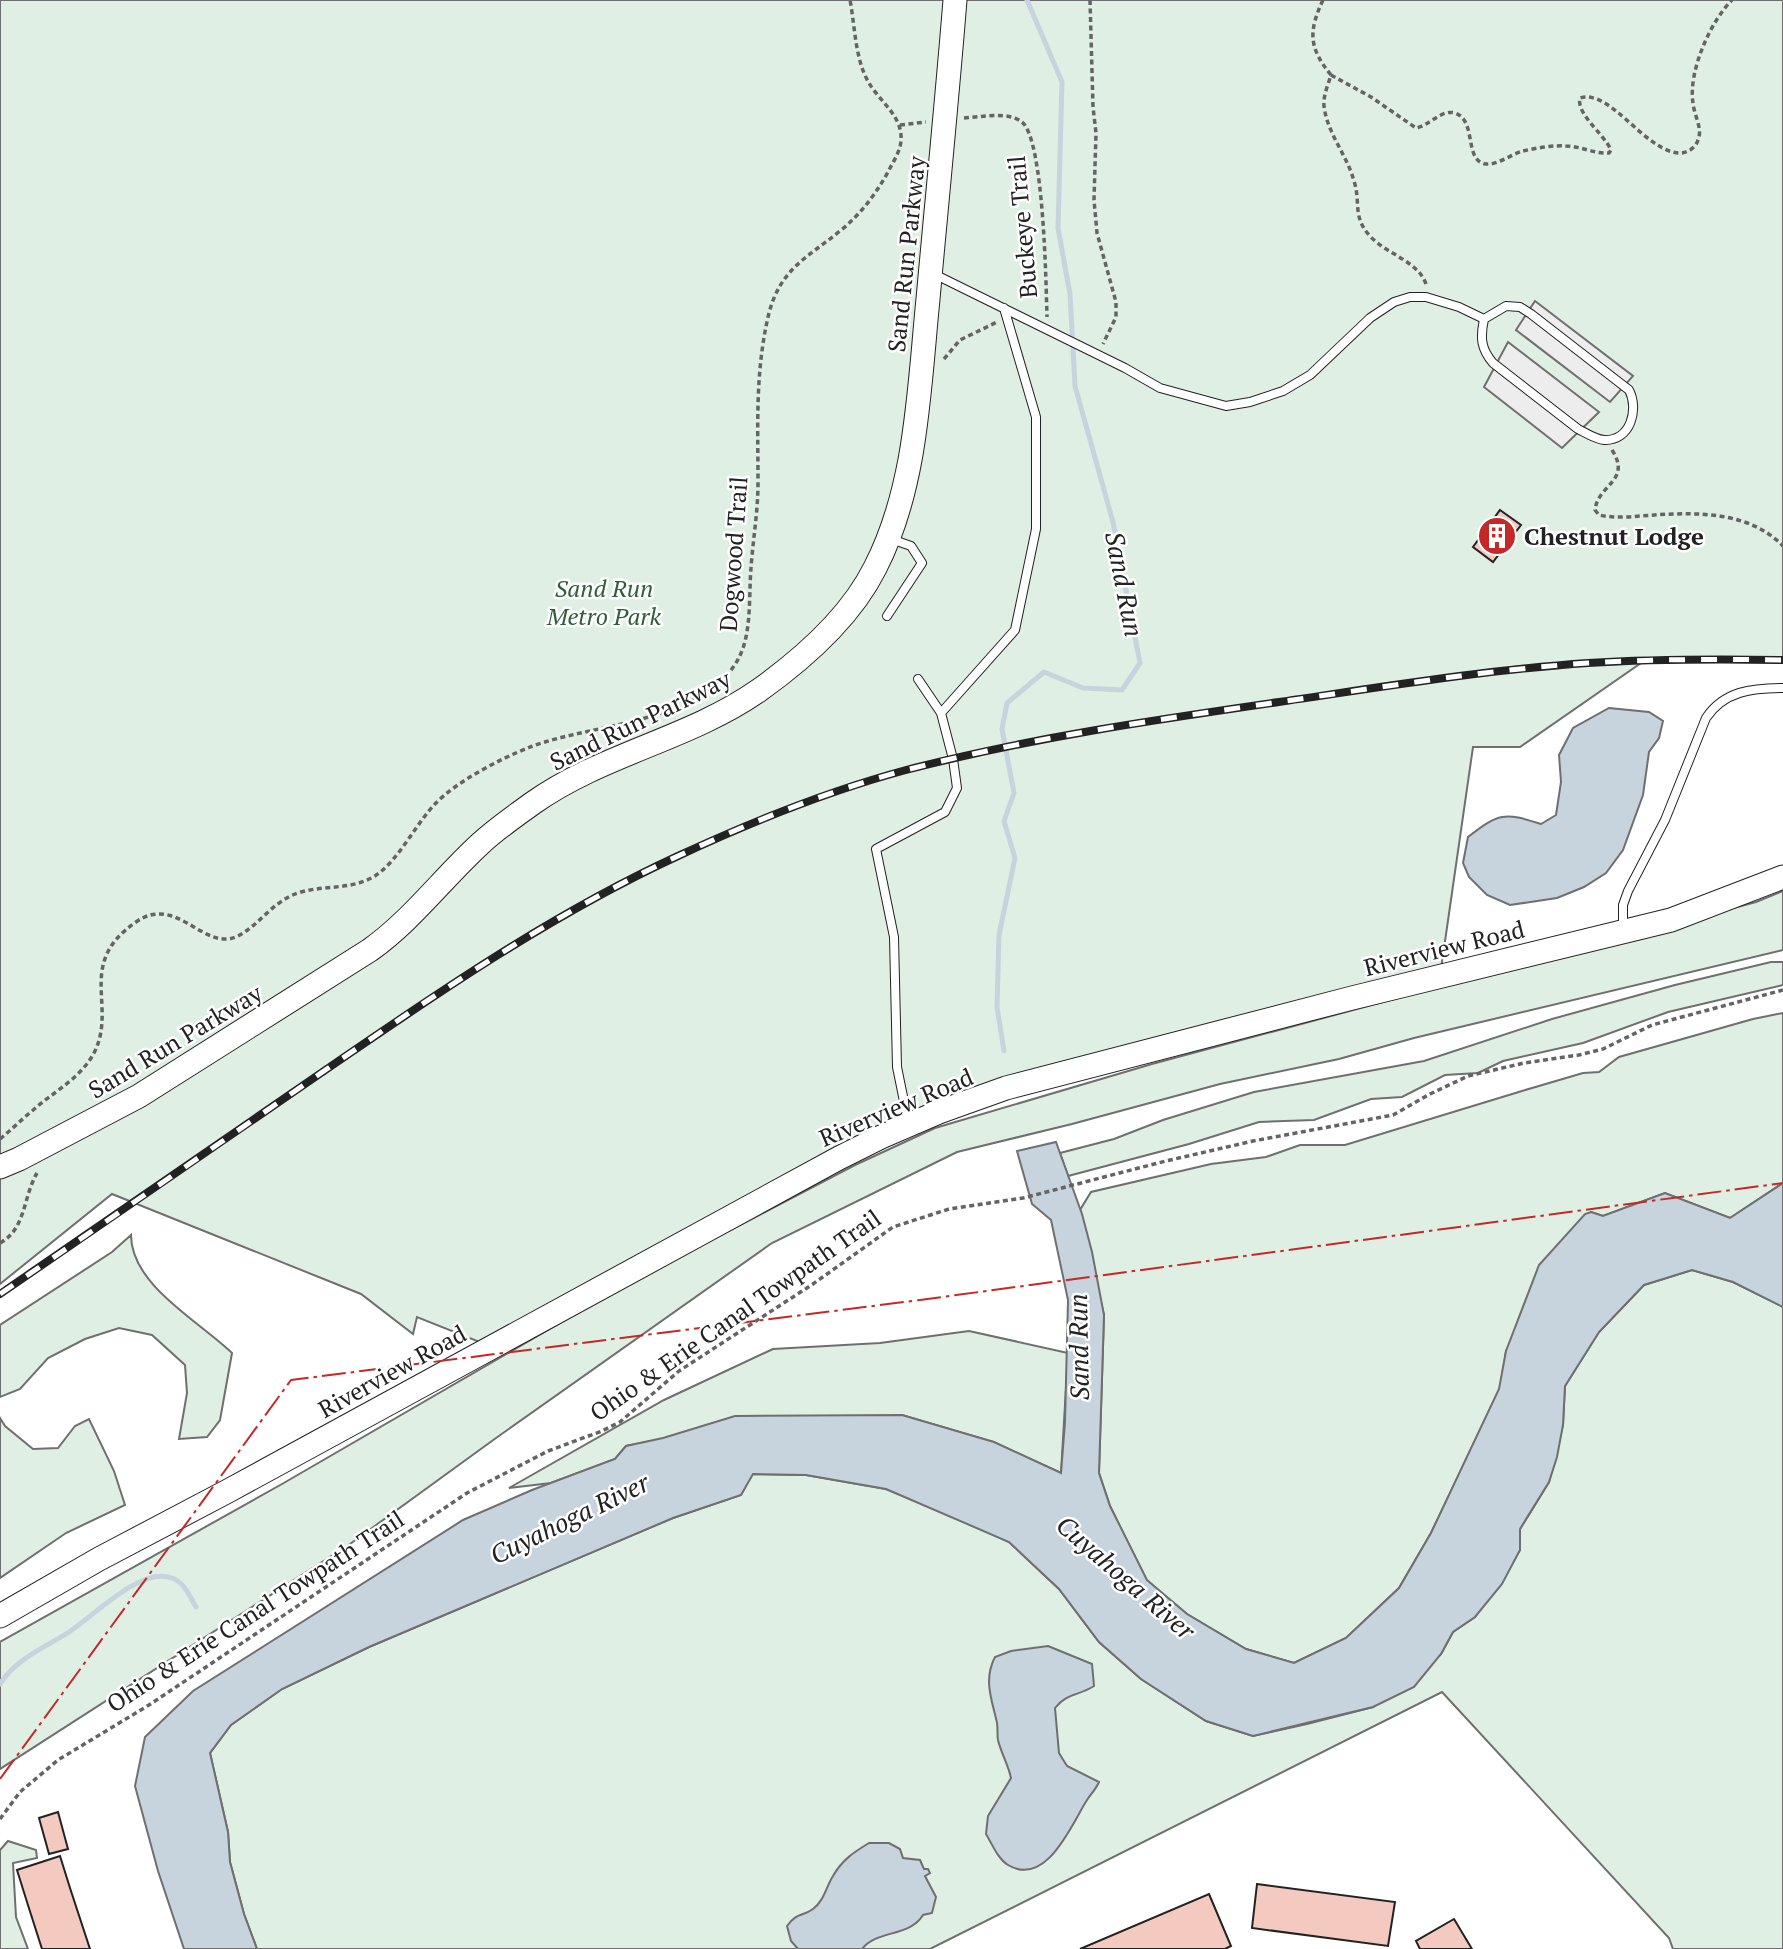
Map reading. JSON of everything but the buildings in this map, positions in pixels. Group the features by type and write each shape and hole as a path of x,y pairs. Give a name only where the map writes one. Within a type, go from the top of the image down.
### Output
{"main road":[{"name":"Sand Run Parkway","path":"0,1167 19,1160 139,1096 370,950 402,924 481,843 536,801 626,754 705,722 760,690 808,651 849,608 870,578 888,538 908,468 919,387 955,0"},
{"name":"Riverview Road","path":"0,1616 99,1559 228,1492 839,1158 909,1125 1006,1088 1671,920 1783,877"}],"lane":[{"path":"930,272 1160,388 1226,407 1283,391 1310,374 1370,318 1394,302 1410,297 1426,297 1459,307 1484,319"},
{"path":"1506,306 1520,307 1629,390 1634,400 1633,418 1618,437 1605,440 1578,429 1493,363 1482,345 1480,335 1484,319 1506,306"},
{"path":"941,713 1014,630 1036,529 1036,417 1004,308"},
{"path":"887,616 922,563 911,546 888,538"},
{"path":"909,1125 897,1067 894,937 876,849 945,812 957,788 953,758 941,713 918,679"},
{"path":"1623,930 1623,905 1628,891 1665,820 1706,718 1717,705 1734,694 1759,688 1783,688"}],"path":[{"path":"850,0 866,78 900,125"},
{"path":"1090,0 1096,133 1094,200 1097,233 1116,302 1116,317 1096,354"},
{"path":"1323,0 1315,17 1312,35 1320,61 1331,75 1371,97 1416,128 1445,113 1454,113 1461,117 1475,157 1486,165 1522,152 1560,146 1609,153 1611,150 1606,140 1581,111 1580,99 1586,97 1601,102 1661,146 1674,152 1685,153 1691,149 1698,141 1699,131 1692,103 1692,84 1699,57 1715,23 1732,0"},
{"path":"1331,75 1325,91 1324,105 1331,131 1355,183 1357,211 1361,223 1378,244 1424,277 1426,297"},
{"name":"Buckeye Trail","path":"900,125 945,119 1006,116 1025,124 1033,145 1040,194 1047,330"},
{"name":"Dogwood Trail","path":"0,1139 70,1083 93,1055 102,1031 100,989 104,961 118,936 141,918 161,914 179,917 195,928 220,939 235,938 272,906 298,892 345,888 374,876 390,862 438,801 472,776 512,755 535,745 608,728 691,703 721,683 744,645 748,622 757,514 757,395 770,311 780,285 799,261 841,230 873,199 901,143 900,125"},
{"path":"1605,440 1618,461 1619,468 1617,476 1595,504 1599,515 1694,514 1740,520 1772,535 1783,546"},
{"name":"Ohio & Erie Canal Towpath Trail","path":"0,1819 20,1792 58,1760 149,1705 467,1493 548,1451 620,1422 679,1371 813,1284 893,1227 949,1209 1023,1198 1240,1144 1393,1115 1468,1076 1603,1049 1652,1025 1783,990"}],"green space":[{"name":"Sand Run Metro Park","path":"0,0 1783,0 1783,660 1644,661 1520,747 1473,747 1440,976 945,1110 492,1347 417,1317 413,1334 361,1294 112,1194 0,1284"},
{"path":"1783,891 1783,950 1414,1038 1339,1059 1220,1084 957,1152 772,1243 350,1544 0,1769 0,1642 282,1484 629,1283 855,1165 935,1128 1152,1064 1756,902"},
{"path":"1771,962 1783,962 1783,985 1668,1012 1583,1043 1503,1061 1478,1073 1445,1075 1402,1097 1371,1099 1314,1120 1259,1122 1189,1144 1068,1176 1060,1153 1114,1139 1163,1120 1254,1092 1424,1061 1552,1019"},
{"path":"1783,1013 1783,1183 1730,1218 1665,1193 1603,1216 1591,1212 1506,1351 1500,1389 1431,1533 1399,1588 1346,1638 1294,1663 1246,1649 1187,1614 1146,1580 1110,1506 1099,1473 1104,1315 1080,1210 1091,1192 1211,1164 1266,1157 1300,1145 1345,1145 1583,1073 1599,1072 1619,1057"},
{"path":"131,1235 134,1253 154,1286 232,1353 220,1420 207,1437 179,1439 187,1393 185,1365 152,1335 119,1328 85,1339 48,1358 20,1389 0,1397 0,1325 112,1252"},
{"path":"1692,1270 1733,1282 1783,1307 1783,1949 1673,1949 1669,1938 1442,1692 930,1949 257,1949 230,1862 228,1832 210,1753 231,1725 282,1689 369,1647 673,1518 741,1495 752,1474 806,1475 886,1489 1009,1542 1059,1589 1099,1642 1141,1679 1206,1721 1253,1736 1373,1707 1441,1654 1453,1632 1475,1617 1520,1550 1520,1529 1549,1482 1563,1425 1565,1386 1599,1332 1644,1285"},
{"path":"969,1331 1068,1353 1061,1473 993,1442 902,1415 663,1439 626,1446 615,1459 551,1483 509,1488 664,1400 773,1349 880,1343"},
{"path":"0,1418 5,1426 33,1449 58,1448 75,1426 89,1419 114,1471 125,1505 66,1533 0,1578"},
{"path":"8,1841 36,1850 37,1858 13,1863 16,1917 28,1949 0,1949 0,1850"}],"shaded area":[{"path":"1535,301 1633,376 1610,402 1516,330"},
{"path":"1508,342 1599,412 1562,448 1484,387"}],"water":[{"path":"1609,708 1649,712 1663,721 1659,738 1649,752 1643,795 1623,850 1606,873 1584,887 1557,898 1510,905 1487,895 1469,877 1463,863 1468,837 1487,823 1502,817 1541,824 1556,815 1561,782 1559,755 1573,728"},
{"name":"Cuyahoga River","path":"1056,1142 1082,1214 1104,1315 1099,1473 1110,1506 1147,1580 1187,1614 1246,1649 1294,1663 1346,1638 1399,1588 1431,1533 1499,1389 1506,1351 1539,1265 1585,1214 1591,1212 1603,1216 1665,1193 1730,1218 1783,1183 1783,1307 1733,1282 1692,1270 1644,1285 1599,1332 1565,1386 1563,1425 1549,1482 1520,1529 1520,1550 1502,1584 1475,1617 1453,1632 1441,1654 1414,1687 1373,1707 1253,1736 1206,1721 1141,1679 1099,1642 1059,1589 1009,1542 886,1489 806,1475 753,1474 741,1495 673,1518 369,1647 282,1689 231,1725 210,1753 228,1832 230,1862 257,1949 184,1949 158,1871 135,1786 145,1737 193,1691 463,1520 532,1490 615,1459 626,1446 663,1438 735,1416 902,1415 994,1442 1061,1473 1068,1300 1051,1220 1032,1204 1017,1151"},
{"path":"1048,1646 1092,1664 1094,1686 1068,1697 1055,1708 1059,1753 1067,1766 1099,1782 1056,1850 1035,1868 1022,1870 1004,1862 986,1834 988,1816 1011,1778 998,1740 989,1682 995,1657 1011,1651"},
{"path":"869,1843 889,1843 900,1849 903,1858 920,1860 924,1869 928,1869 930,1873 925,1876 936,1897 932,1913 923,1915 910,1927 868,1943 862,1949 798,1949 791,1941 787,1926 817,1906 840,1865"}],"waterway":[{"name":"Sand Run","path":"1004,1051 997,1007 999,935 1015,858 1004,821 1014,793 1002,729 1007,703 1044,672 1083,688 1122,690 1140,663 1113,522 1075,386 1070,294 1058,228 1062,82 1027,0"},
{"path":"0,1684 22,1661 69,1632 118,1594 146,1579 160,1576 176,1580 196,1607"}],"railway":[{"path":"0,1294 408,1014 540,929 678,856 819,797 906,770 1045,739 1395,685 1588,663 1783,660"}],"power":[{"path":"0,1779 291,1380 920,1300 1783,1183"}],"place":[{"name":"Chestnut Lodge","path":"1497,536"}]}
